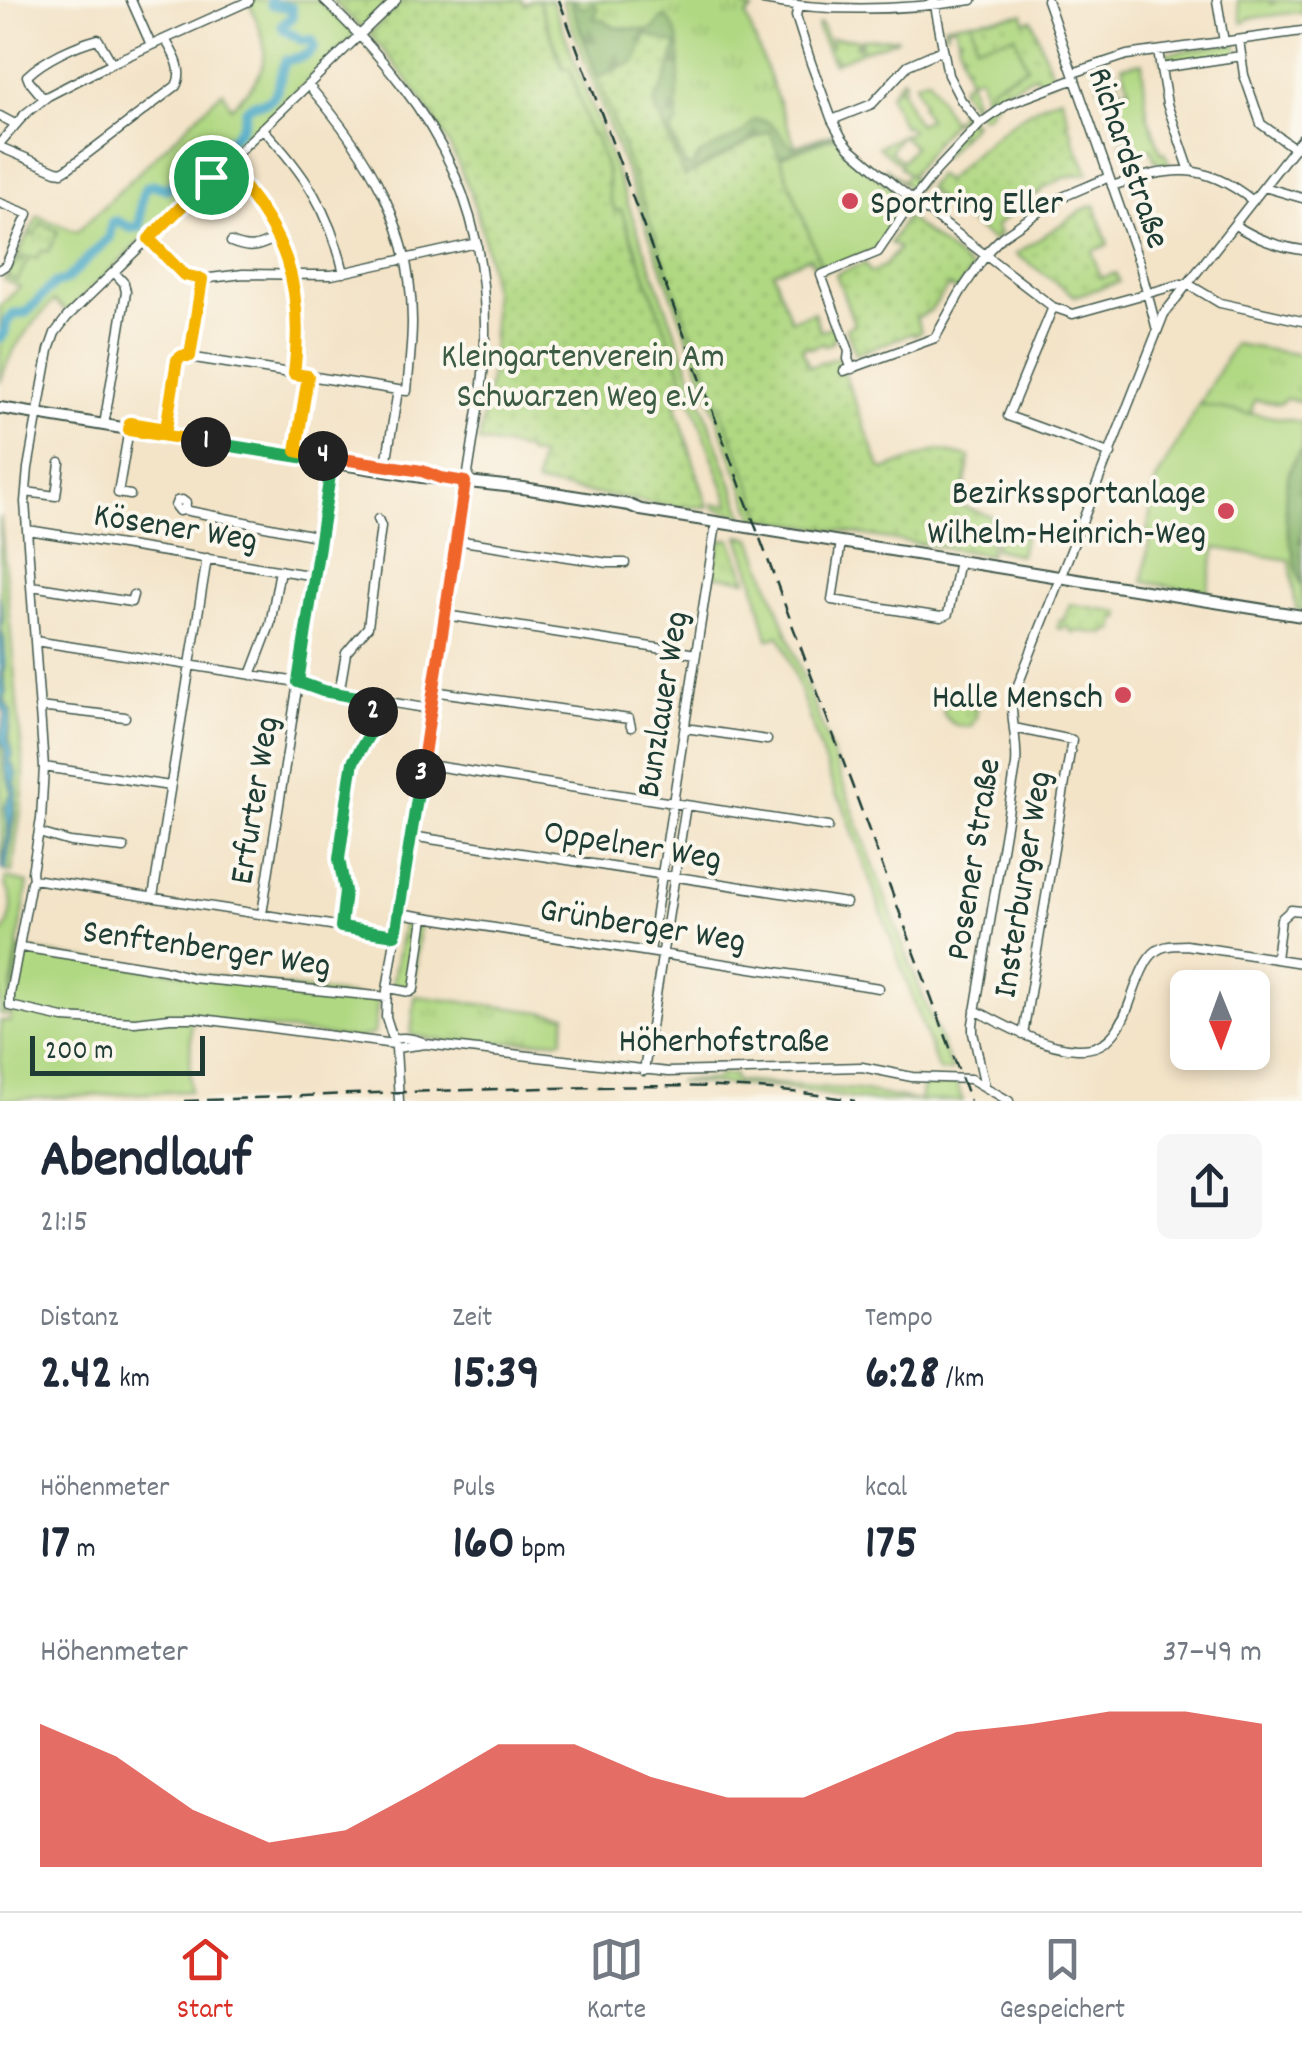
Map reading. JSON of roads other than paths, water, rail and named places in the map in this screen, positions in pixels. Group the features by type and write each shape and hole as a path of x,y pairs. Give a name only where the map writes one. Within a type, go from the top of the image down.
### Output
{"main road":[{"path":"0,405 386,469 422,471 441,478 629,511 1302,616"}],"street":[{"path":"131,0 151,45"},
{"path":"224,0 229,10"},
{"path":"324,0 402,83 434,132 467,203 477,243 484,305 485,353 387,992 387,1024 394,1044 399,1101"},
{"path":"395,935 34,878 44,767 26,492 49,350 67,317 396,0"},
{"path":"762,0 798,6 876,8 972,0"},
{"name":"Richardstraße","path":"1047,0 1148,293 1157,334"},
{"path":"1218,0 1224,42"},
{"path":"165,39 180,74 176,86 68,169 56,170 0,145 15,124 44,98 112,63 151,45 249,1"},
{"path":"934,2 952,86 980,124"},
{"path":"798,6 796,16 832,120 856,155 1053,307 1073,314 1188,284 1220,303 1302,321"},
{"path":"1252,200 1227,182 1190,170 1156,172 1082,187 1043,207 1003,236 959,294 937,336 848,370 850,351 821,276 878,252 936,170 980,124 1008,104 1119,57 1302,31"},
{"path":"44,98 27,76 60,55 98,38 112,63"},
{"path":"1239,40 1244,75 1261,124 1294,148"},
{"path":"832,120 872,104 908,65 942,50"},
{"path":"1158,51 1167,104 1190,170"},
{"path":"1161,68 1241,56"},
{"path":"166,432 177,360 182,356 407,391 411,292 391,211 368,163 336,117 308,86"},
{"path":"0,116 15,124"},
{"path":"262,128 313,190 332,228 344,272"},
{"name":"Posener Straße","path":"985,1086 973,1033 1016,765 1012,700 1164,314 1302,138"},
{"path":"224,164 256,199 278,237 294,281 299,327 294,374"},
{"path":"1264,187 1302,198"},
{"path":"0,203 28,214 6,266 0,270"},
{"path":"1235,225 1271,244 1302,250"},
{"path":"231,242 254,248 278,237"},
{"path":"149,239 184,275 202,279 228,275 332,276 477,243"},
{"path":"104,422 126,292 114,272"},
{"path":"190,356 202,279"},
{"path":"1053,307 1008,416 1111,454"},
{"path":"295,454 308,376"},
{"path":"386,469 398,390"},
{"path":"129,426 118,493 130,495"},
{"name":"Erfurter Weg","path":"262,914 333,460"},
{"path":"26,492 56,496 60,463"},
{"path":"184,510 321,537"},
{"path":"339,694 346,652 368,627 381,526 378,519"},
{"name":"Bunzlauer Weg","path":"650,952 716,524"},
{"name":"Kösener Weg","path":"28,530 315,576"},
{"path":"456,540 608,564 625,563"},
{"path":"841,542 832,600 946,617 958,561"},
{"path":"153,896 207,558"},
{"path":"251,675 270,625 280,570"},
{"path":"32,586 132,602 134,594"},
{"path":"445,615 696,654"},
{"path":"35,641 298,682 339,694 430,708"},
{"path":"433,691 629,719 631,726"},
{"path":"341,927 345,891 339,859 346,808 353,762 370,733 374,700"},
{"path":"39,706 124,717"},
{"path":"685,728 767,740"},
{"name":"Insterburger Weg","path":"1014,728 1072,740 1023,1035"},
{"path":"422,764 828,827"},
{"path":"44,767 170,786"},
{"name":"Bunzlauer Weg","path":"644,1070 686,805"},
{"path":"39,833 70,842 124,848"},
{"name":"Oppelner Weg","path":"411,836 846,904"},
{"name":"Höherhofstraße","path":"34,878 18,946 10,1006 63,1018 134,1022 195,1018 394,1044 420,1040 426,1044 644,1070 696,1073 854,1066 912,1078 963,1077"},
{"path":"1276,959 1281,919 1291,910 1302,910"},
{"name":"Grünberger Weg","path":"398,914 879,988"},
{"path":"387,992 410,992 414,988 424,917"},
{"path":"975,1010 1023,1035 1075,1049 1090,1048 1114,1034 1150,958 1167,945 1302,963"},
{"name":"Senftenberger Weg","path":"21,947 193,978 387,992"},
{"path":"963,1077 979,1065"},
{"path":"963,1077 1009,1101"}],"water":[{"path":"0,629 4,638 3,699 11,712 10,759 17,775 6,871 2,870 8,828 5,807 12,792 0,739 5,713 0,706"}],"waterway":[{"path":"0,338 13,315 27,312 110,237 112,222 140,227 146,187 167,189 187,177 191,145 199,141 216,147 232,137 246,110 273,96 286,60 312,51 312,40 302,40 284,30 282,25 292,17 292,8 271,4 271,0"}],"railway":[{"path":"559,0 970,1101"},
{"path":"184,1101 665,1086 741,1088 855,1101"}],"place":[{"name":"Sportring Eller","path":"850,201"},
{"name":"Bezirkssportanlage Wilhelm-Heinrich-Weg","path":"1226,511"},
{"name":"Halle Mensch","path":"1123,695"}],"park label":[{"name":"Kleingartenverein Am Schwarzen Weg e.V.","path":"583,374"}]}
